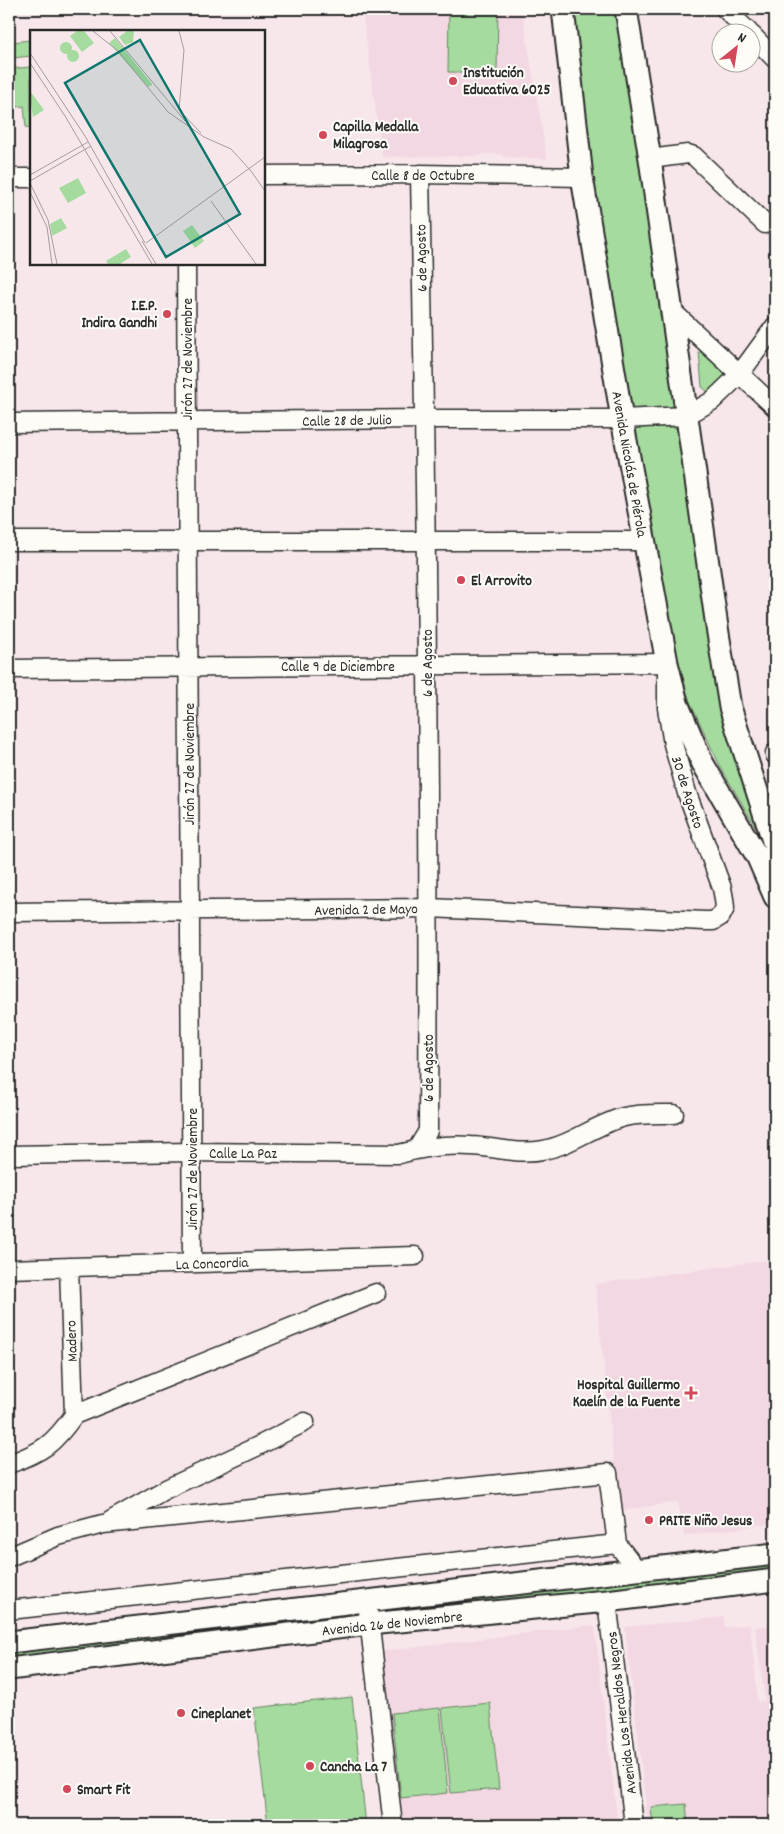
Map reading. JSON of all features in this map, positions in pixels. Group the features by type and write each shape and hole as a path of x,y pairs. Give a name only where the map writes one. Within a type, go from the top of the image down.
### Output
{"main road":[{"name":"Avenida Nicolás de Piérola","path":"563,9 582,177 643,541 667,664 677,703 702,762 758,858 775,897"},
{"path":"626,9 650,159 686,416 730,707 775,846"},
{"name":"Avenida 26 de Noviembre","path":"9,1642 775,1554"},
{"name":"Avenida 26 de Noviembre","path":"9,1668 369,1624 607,1601 775,1580"}],"street":[{"path":"725,9 738,22"},
{"path":"762,46 775,59"},
{"path":"650,159 688,154 694,156 765,224"},
{"name":"Calle 8 de Octubre","path":"265,175 420,174 582,177"},
{"name":"6 de Agosto","path":"417,1149 428,1131 429,908 420,174"},
{"path":"9,178 30,178"},
{"name":"Jirón 27 de Noviembre","path":"186,265 192,1264"},
{"path":"671,310 775,407"},
{"path":"686,416 712,401 739,374 775,326"},
{"name":"Calle 28 de Julio","path":"9,423 622,419 686,416"},
{"path":"13,541 643,541"},
{"name":"Calle 9 de Diciembre","path":"9,669 189,666 667,664"},
{"name":"30 de Agosto","path":"667,664 667,708 673,744 687,793 722,888 725,908 721,916"},
{"name":"Avenida 2 de Mayo","path":"9,912 429,908 705,921 721,916"},
{"name":"Calle La Paz","path":"9,1155 192,1152 399,1154 417,1149 468,1145 523,1152 542,1151 564,1145 592,1130 624,1117 674,1114"},
{"name":"La Concordia","path":"9,1269 415,1256"},
{"name":"Madero","path":"68,1268 74,1416"},
{"path":"9,1464 36,1454 63,1430 74,1416 376,1293"},
{"path":"103,1524 166,1489 256,1448 305,1422"},
{"path":"9,1557 58,1536 103,1524 608,1473 617,1544 638,1571"},
{"path":"9,1610 617,1544"},
{"name":"Avenida Los Heraldos Negros","path":"607,1601 634,1825"},
{"path":"367,1602 392,1825"}],"shaded area":[{"name":"Institución Educativa 6025","path":"362,9 522,9 547,159 505,157 500,154 382,157"},
{"name":"Hospital Guillermo Kaelín de la Fuente","path":"775,1259 775,1523 684,1536 678,1502 619,1511 595,1284"},
{"path":"724,1617 725,1627 750,1625 758,1702 765,1701 755,1627 775,1624 775,1825 648,1825 625,1627"},
{"path":"590,1625 595,1628 618,1825 403,1825 380,1656 385,1651"}],"green space":[{"path":"449,9 498,9 497,73 448,72"},
{"path":"571,9 619,9 677,410 637,414 629,408 591,191"},
{"path":"30,40 30,56 13,58 12,42"},
{"path":"30,67 30,127 26,128 24,106 9,108 9,69"},
{"path":"699,352 709,353 727,373 726,381 709,393 702,387"},
{"path":"638,427 674,427 682,434 764,841 721,768 690,702 669,635 634,429"},
{"path":"775,1562 775,1569 112,1648 9,1658 9,1648"},
{"name":"Cancha La 7","path":"352,1697 366,1825 268,1825 254,1708"},
{"path":"490,1703 499,1789 451,1793 442,1708"},
{"path":"440,1708 448,1793 401,1798 392,1713"},
{"path":"686,1804 688,1825 653,1825 651,1807"}],"place":[{"name":"Institución Educativa 6025","path":"453,81"},
{"name":"Capilla Medalla Milagrosa","path":"323,135"},
{"name":"I.E.P. Indira Gandhi","path":"167,314"},
{"name":"El Arrovito","path":"461,580"},
{"name":"Hospital Guillermo Kaelín de la Fuente","path":"691,1393"},
{"name":"PRITE Niño Jesus","path":"649,1520"},
{"name":"Cineplanet","path":"181,1713"},
{"name":"Cancha La 7","path":"310,1766"},
{"name":"Smart Fit","path":"67,1789"}]}
